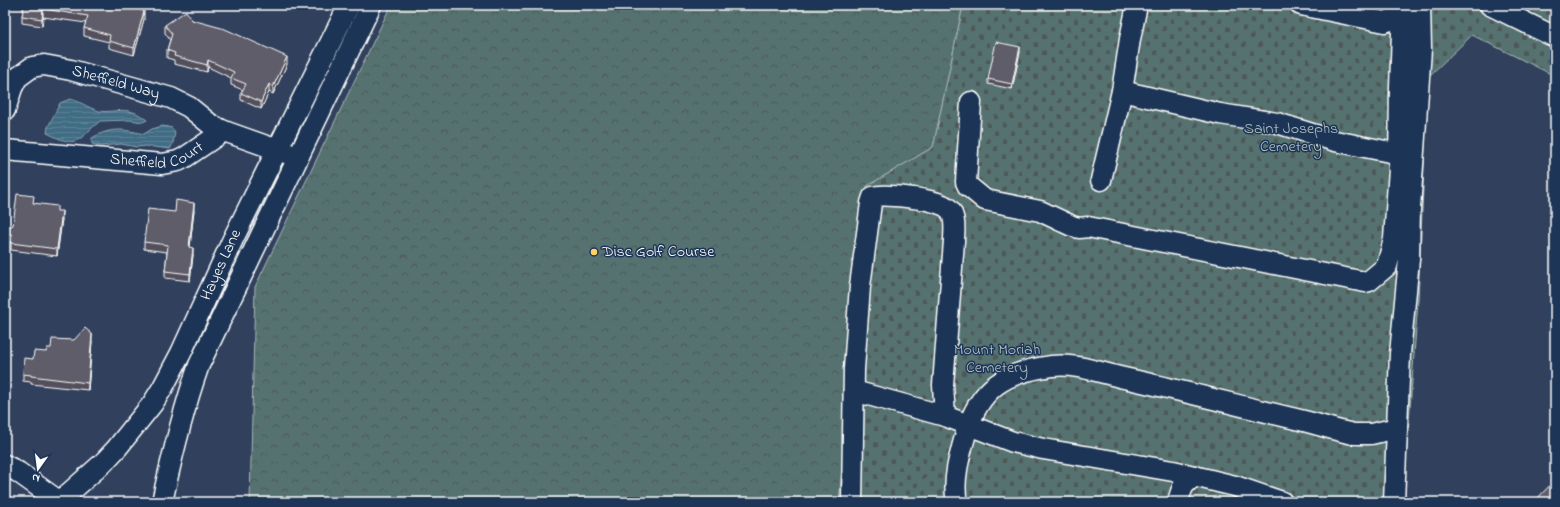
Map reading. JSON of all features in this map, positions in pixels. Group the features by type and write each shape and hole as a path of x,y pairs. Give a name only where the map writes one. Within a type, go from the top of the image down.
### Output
{"street":[{"name":"Hayes Lane","path":"60,502 104,462 117,448 149,409 163,387 181,353 233,239 349,5"},
{"name":"Hayes Lane","path":"162,502 183,413 199,365 371,5"},
{"path":"1101,180 1122,91 1137,5"},
{"path":"1301,5 1385,22 1403,10"},
{"path":"1394,502 1400,354 1409,259 1410,208 1421,49 1420,5"},
{"path":"1490,5 1555,37"},
{"path":"971,102 966,182 968,186 985,200 1040,210 1079,228 1088,227 1363,282 1369,281 1386,268 1389,262 1395,229 1400,154 1403,10"},
{"name":"Sheffield Way","path":"8,101 17,78 26,70 38,66 57,66 171,98 184,104 210,124 224,131"},
{"path":"1122,91 1220,114 1277,123 1335,141 1400,154"},
{"name":"Sheffield Court","path":"5,150 162,164 178,161 184,158 224,131 298,158"},
{"path":"852,502 854,369 860,286 871,202 873,197 880,195 912,198 940,204 947,208 952,214 954,229 942,385 945,416"},
{"path":"957,502 957,473 968,426 981,400 995,384 1028,371 1054,366 1081,368 1142,381 1350,433 1371,434 1397,428"},
{"path":"854,391 945,416 999,438 1028,446 1196,476 1235,486 1282,502"},
{"path":"5,465 18,472 60,502"},
{"path":"1178,502 1181,488 1196,476"}],"green space":[{"path":"391,5 963,5 933,147 867,186 839,502 250,502 255,287"},
{"path":"963,5 1555,5 1555,76 1472,35 1428,77 1418,301 1403,502 838,502 867,186 933,147"}],"water":[{"path":"70,99 99,111 125,110 133,112 147,120 143,122 130,120 100,121 81,138 72,142 65,141 47,133 48,127 60,103"},
{"path":"163,126 172,128 175,132 170,149 146,146 137,147 121,144 101,146 92,144 92,138 105,132 123,130 144,134 152,129"}],"building":[{"path":"24,5 138,5 137,9 144,11 134,48 109,41 110,35 84,28 88,16 43,9 42,19 22,16"},
{"path":"186,11 192,20 225,29 287,57 273,87 269,84 261,102 241,93 246,84 231,78 234,72 208,60 207,65 174,56 175,53 167,50 172,34 165,25"},
{"path":"996,42 1020,47 1012,84 988,79"},
{"path":"17,194 34,196 33,203 57,206 57,211 62,211 57,249 11,243 12,235 5,229 13,225"},
{"path":"176,200 194,203 189,247 193,248 190,274 165,271 168,245 144,242 148,209 175,212"},
{"path":"85,328 92,334 88,383 23,374 24,358 33,359 34,351 46,352 47,348 51,348 52,339 74,340"},
{"path":"1555,480 1555,502 1534,502"},
{"path":"1528,498 1533,502 1524,502"}],"place":[{"name":"Disc Golf Course","path":"594,252"}],"park label":[{"name":"Saint Josephs Cemetery","path":"1291,138"},
{"name":"Mount Moriah Cemetery","path":"997,359"}]}
